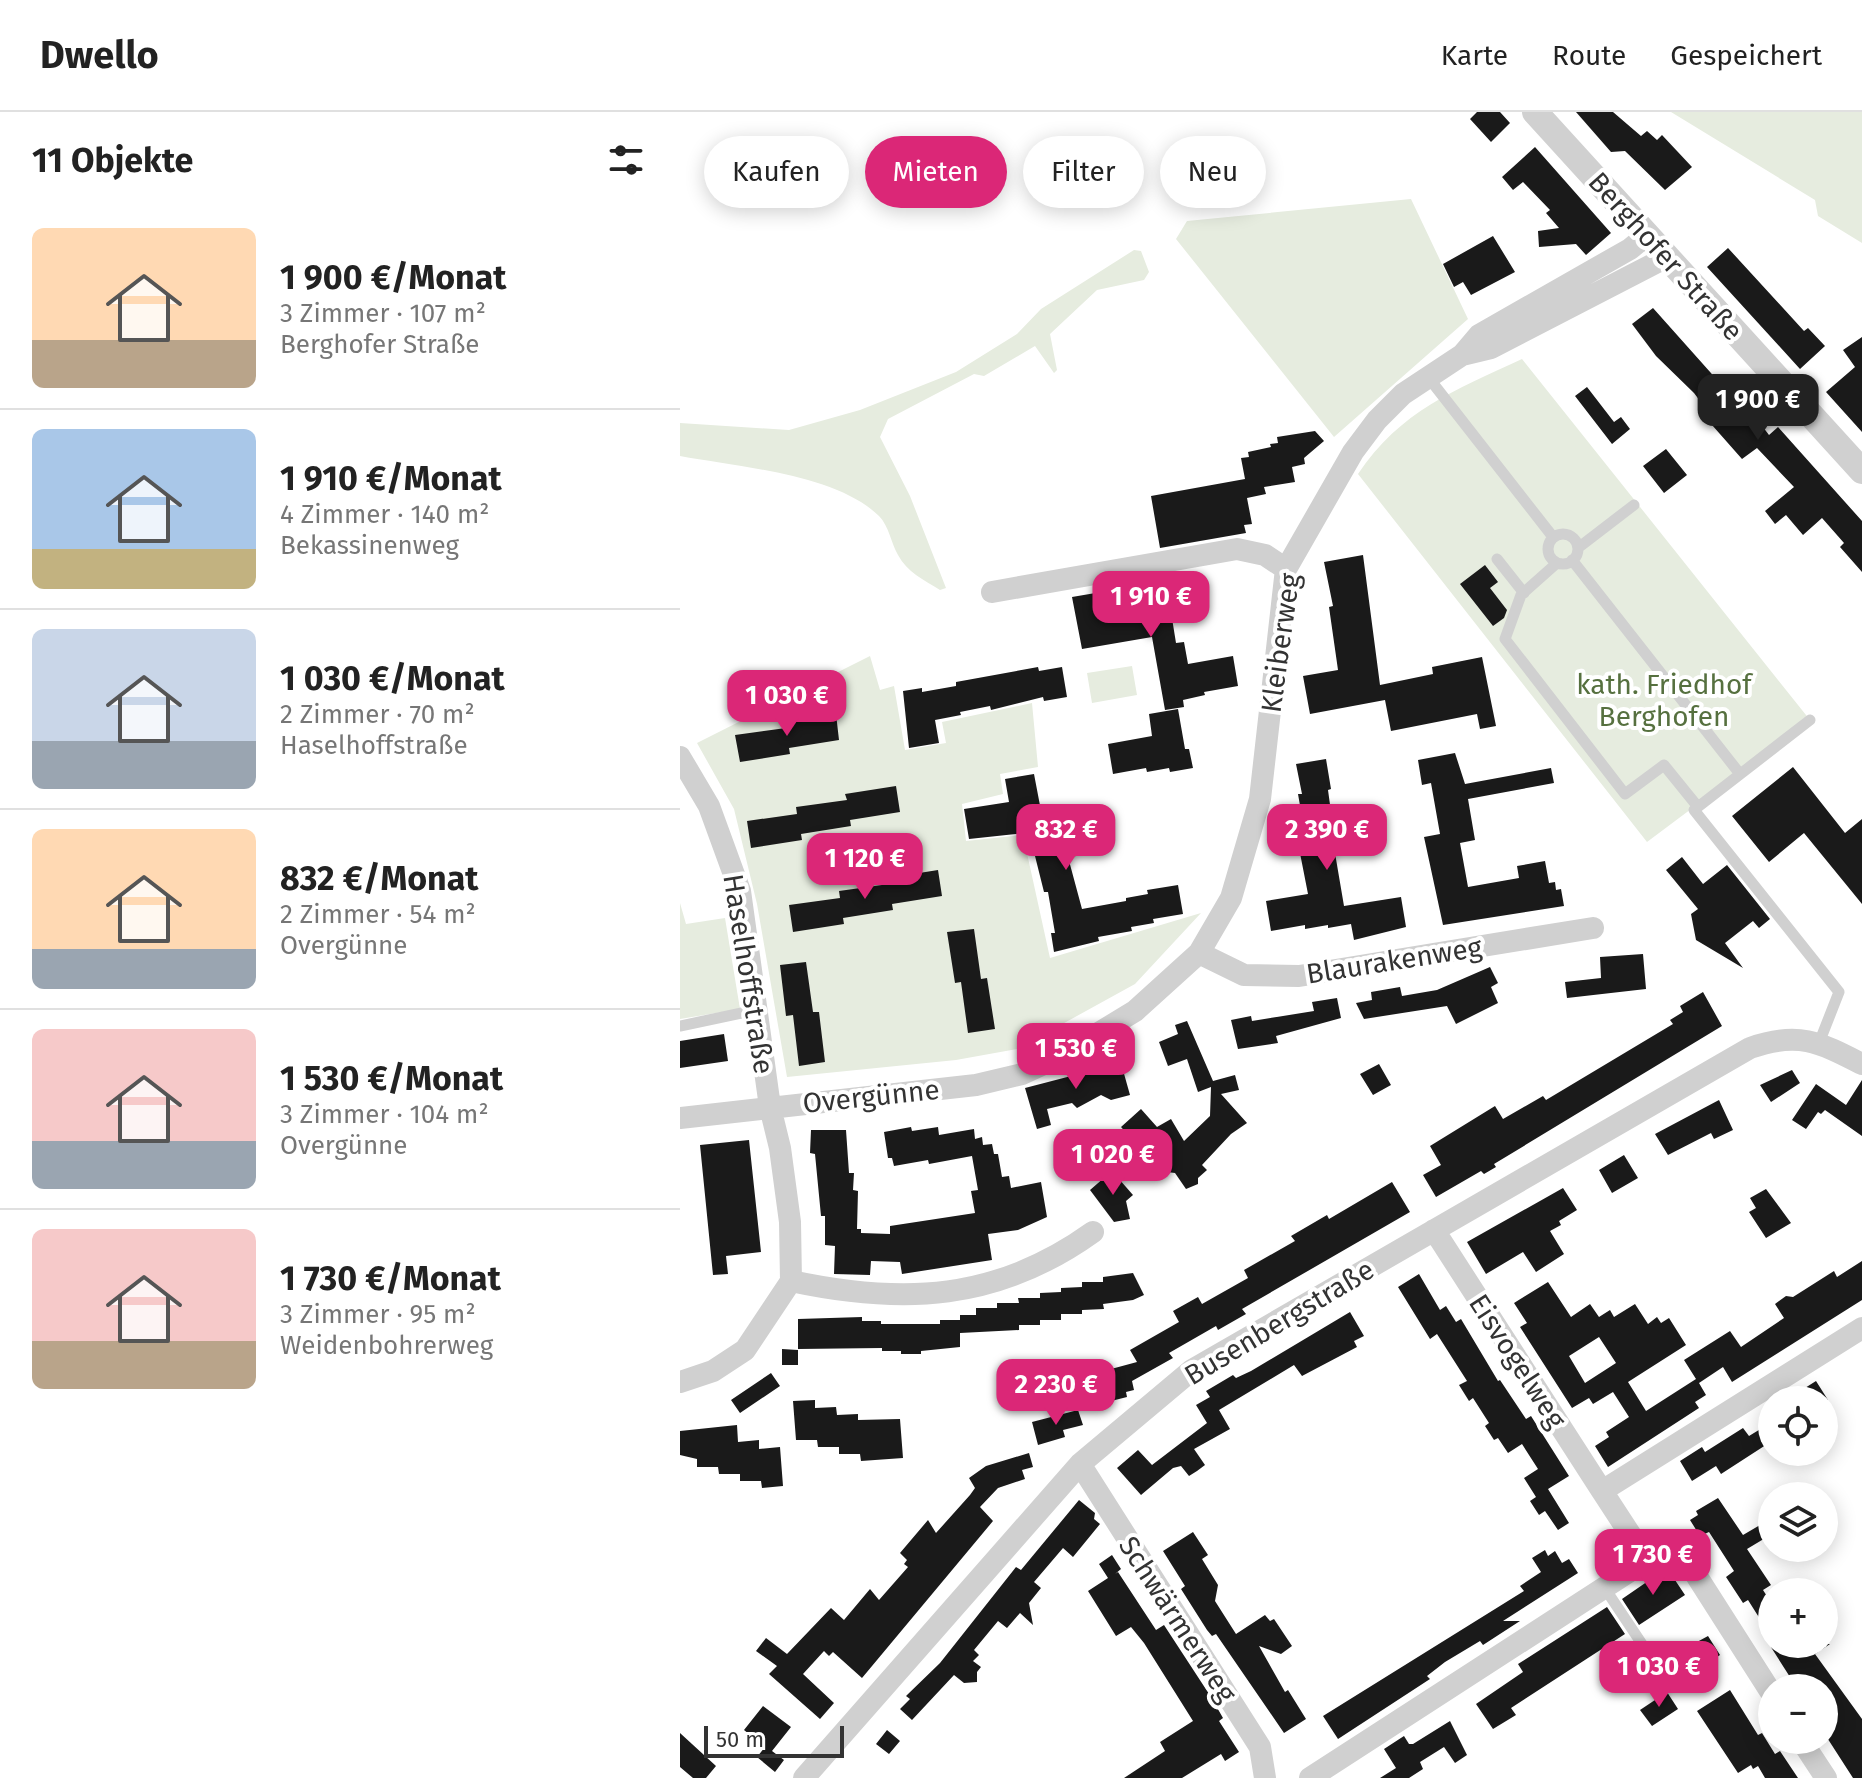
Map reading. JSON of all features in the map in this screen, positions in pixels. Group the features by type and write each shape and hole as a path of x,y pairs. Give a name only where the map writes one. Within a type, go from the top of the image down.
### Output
{"street":[{"name":"Berghofer Straße","path":"1535,112 1862,471"},
{"name":"Kleiberweg","path":"1231,898 1260,799 1286,569 1353,452 1380,416 1428,377 1462,355 1479,335 1630,249 1647,235"},
{"name":"Kleiberweg","path":"1462,355 1491,348 1667,257"},
{"path":"992,592 1237,549 1265,555 1286,569"},
{"name":"Haselhoffstraße","path":"680,757 709,806 740,891 770,1107 780,1148 790,1222 791,1281"},
{"name":"Overgünne","path":"680,1118 976,1085 1022,1074 1059,1057 1135,1011 1199,953 1231,898"},
{"name":"Blaurakenweg","path":"1199,953 1244,975 1299,976 1593,928"},
{"name":"Busenbergstraße","path":"804,1778 1080,1464 1192,1370 1750,1048 1773,1040 1795,1038 1819,1043 1862,1064"},
{"name":"Eisvogelweg","path":"1434,1230 1647,1560"},
{"path":"680,1382 713,1371 745,1350 791,1281 869,1295 937,1293 981,1285 1023,1272 1065,1252 1093,1232"},
{"path":"1602,1491 1862,1328"},
{"name":"Schwärmerweg","path":"1080,1464 1260,1747 1265,1778"},
{"path":"1310,1778 1667,1548 1682,1553 1759,1674"},
{"path":"1810,1754 1826,1778"}],"lane":[{"path":"1428,377 1553,537"},
{"path":"1572,560 1578,548 1634,505"},
{"path":"1553,537 1567,534 1576,541 1578,548"},
{"path":"1553,537 1547,549 1557,563"},
{"path":"1497,559 1524,593"},
{"path":"1572,560 1557,563 1524,593 1505,639 1625,794 1664,765 1698,807"},
{"path":"1572,560 1740,774"},
{"path":"1810,720 1694,810 1839,992 1819,1043"},
{"path":"680,1026 756,1010"},
{"path":"1604,1587 1650,1656 1648,1672 1631,1683"}],"green space":[{"path":"1671,112 1862,112 1862,243 1818,216 1815,200"},
{"path":"1411,199 1468,319 1334,437 1176,239 1187,221"},
{"path":"1134,250 1141,251 1149,272 1144,280 1097,290 1050,334 1057,370 1054,373 1035,346 984,376 974,374 888,419 880,437 910,496 946,588 940,590 911,571 898,555 879,516 838,490 786,474 680,456 680,423 789,430 860,410 956,372 1017,334 1041,309"},
{"name":"kath. Friedhof Berghofen","path":"1522,359 1810,720 1647,842 1358,474 1374,452 1411,418 1452,392"},
{"path":"870,656 880,690 894,686 905,750 946,743 942,722 1032,703 1038,767 1000,774 1003,794 962,804 966,841 1023,835 1050,958 1201,913 1135,984 1017,1049 956,1060 787,1077 757,904 734,809 697,743"},
{"path":"1132,666 1137,695 1092,703 1087,673"},
{"path":"680,903 686,924 725,918 740,1009 680,1019"}],"building":[{"path":"1477,112 1500,112 1510,123 1491,142 1470,119"},
{"path":"1576,112 1613,112 1641,136 1647,131 1657,140 1662,135 1692,167 1665,190 1625,151 1611,152"},
{"path":"1535,147 1611,233 1586,255 1576,244 1539,247 1538,231 1559,228 1546,213 1550,210 1523,182 1513,190 1502,177"},
{"path":"1493,236 1515,272 1471,295 1463,282 1454,287 1443,264"},
{"path":"1728,248 1804,331 1808,328 1825,346 1800,369 1707,267"},
{"path":"1653,308 1727,391 1740,404 1743,401 1769,435 1778,427 1862,521 1862,572 1840,547 1844,543 1822,518 1803,535 1786,515 1775,524 1765,511 1794,487 1757,448 1742,459 1712,425 1716,422 1694,393 1656,356 1632,324"},
{"path":"1862,337 1862,432 1826,392 1855,367 1843,350"},
{"path":"1587,387 1614,422 1621,417 1630,429 1612,444 1575,396"},
{"path":"1315,431 1324,441 1304,458 1305,464 1292,467 1295,482 1264,487 1266,494 1247,498 1252,524 1244,525 1246,533 1160,548 1151,496 1245,479 1241,458 1249,457 1248,452 1271,447 1270,444 1278,443 1277,437"},
{"path":"1666,449 1687,475 1664,493 1643,466"},
{"path":"1363,555 1380,685 1433,674 1432,667 1482,657 1496,726 1480,729 1477,714 1391,731 1385,700 1310,714 1303,676 1338,670 1329,607 1333,606 1324,562"},
{"path":"1485,565 1498,582 1490,588 1507,610 1504,618 1493,626 1460,584"},
{"path":"1166,581 1176,643 1184,642 1188,664 1233,656 1238,686 1204,692 1205,695 1183,700 1184,707 1165,710 1152,637 1082,649 1072,597"},
{"path":"1038,667 1039,671 1062,667 1067,697 1044,701 1043,697 991,710 990,706 935,720 939,743 909,748 903,691 922,688 922,692 956,686 956,682"},
{"path":"1178,709 1185,749 1189,749 1193,768 1147,772 1146,768 1113,774 1108,744 1152,736 1149,714"},
{"path":"836,714 839,740 789,748 790,754 740,762 735,735 786,728 785,722"},
{"path":"1455,753 1465,784 1551,768 1554,783 1468,799 1475,840 1460,843 1468,887 1519,878 1517,866 1545,861 1549,883 1555,882 1556,890 1561,889 1564,906 1443,925 1424,837 1440,834 1431,783 1422,785 1418,760"},
{"path":"1326,759 1331,789 1328,790 1331,812 1328,812 1344,906 1401,897 1406,927 1354,940 1351,924 1305,929 1305,925 1271,931 1266,901 1308,894 1299,848 1303,848 1298,794 1302,794 1296,764"},
{"path":"1793,767 1845,833 1862,819 1862,904 1804,833 1769,862 1732,816"},
{"path":"1034,774 1046,837 1061,835 1062,844 1091,839 1093,854 1068,857 1082,909 1126,901 1126,898 1148,894 1147,890 1178,885 1183,914 1153,919 1154,923 1131,927 1132,931 1098,937 1099,941 1054,952 1051,933 1055,933 1048,892 1044,892 1031,840 1027,841 1025,833 969,839 964,809 1009,802 1005,779"},
{"path":"896,786 900,812 850,820 851,826 801,834 802,840 751,848 747,821 797,814 796,807 847,800 845,794"},
{"path":"1682,857 1703,884 1727,865 1770,919 1759,928 1753,921 1725,943 1743,968 1696,940 1691,914 1698,909 1666,870"},
{"path":"938,870 942,896 892,904 893,910 843,918 844,924 793,932 789,905 840,898 839,891 889,884 888,878"},
{"path":"974,929 981,979 987,978 995,1029 968,1033 961,982 955,983 947,932"},
{"path":"1643,954 1646,989 1567,998 1565,982 1601,978 1600,957"},
{"path":"806,962 813,1012 819,1012 825,1062 799,1066 793,1015 786,1016 780,965"},
{"path":"1490,967 1498,983 1491,987 1498,1003 1456,1024 1447,1006 1364,1019 1356,1003 1372,1000 1371,992 1400,987 1402,996 1437,990"},
{"path":"1703,992 1722,1026 1494,1164 1496,1167 1484,1174 1481,1171 1436,1197 1423,1175 1441,1165 1430,1146 1495,1106 1503,1119 1543,1096 1546,1100 1673,1024 1670,1020 1683,1012 1680,1006"},
{"path":"1337,998 1341,1018 1276,1036 1278,1043 1238,1049 1231,1020 1251,1016 1252,1021 1314,1011 1312,1002"},
{"path":"1187,1021 1213,1081 1235,1075 1239,1090 1221,1094 1247,1123 1231,1134 1202,1165 1207,1170 1198,1178 1198,1184 1186,1189 1175,1173 1167,1172 1148,1147 1143,1151 1121,1127 1141,1109 1157,1127 1171,1119 1184,1141 1210,1116 1211,1087 1198,1092 1187,1059 1168,1066 1159,1042 1178,1034 1175,1025"},
{"path":"724,1034 728,1061 680,1068 680,1041"},
{"path":"1121,1063 1130,1095 1111,1100 1101,1095 1077,1108 1072,1103 1047,1109 1051,1125 1037,1129 1025,1088"},
{"path":"1379,1064 1391,1085 1373,1095 1360,1074"},
{"path":"1792,1070 1800,1083 1771,1102 1760,1085"},
{"path":"1862,1080 1862,1136 1825,1110 1821,1114 1818,1112 1806,1129 1792,1120 1816,1084 1846,1105"},
{"path":"1719,1100 1733,1130 1714,1139 1711,1133 1668,1155 1655,1134"},
{"path":"911,1127 912,1131 938,1127 939,1135 974,1129 975,1139 982,1137 983,1145 992,1144 994,1154 998,1154 1002,1177 1009,1176 1011,1188 1041,1182 1047,1217 1018,1230 988,1234 992,1260 902,1274 900,1262 871,1261 870,1275 834,1274 835,1246 825,1245 825,1216 821,1216 815,1154 810,1153 811,1130 846,1130 849,1173 854,1173 853,1190 858,1191 857,1229 861,1229 861,1233 890,1234 890,1226 975,1213 971,1191 978,1190 972,1156 929,1164 928,1160 894,1166 892,1158 888,1158 884,1132"},
{"path":"749,1140 761,1252 726,1256 728,1274 713,1275 700,1145"},
{"path":"1624,1155 1638,1178 1612,1193 1599,1170"},
{"path":"1112,1171 1133,1195 1126,1201 1130,1219 1114,1222 1090,1190"},
{"path":"1392,1182 1410,1212 1242,1309 1246,1314 1218,1330 1216,1326 1169,1353 1173,1358 1132,1381 1134,1390 1126,1392 1127,1397 1083,1408 1077,1385 1102,1378 1100,1372 1137,1362 1130,1350 1179,1322 1173,1311 1198,1297 1202,1304 1248,1278 1244,1270 1295,1241 1291,1236 1327,1215 1329,1219"},
{"path":"1563,1188 1577,1210 1550,1231 1564,1254 1536,1272 1523,1252 1486,1274 1467,1242"},
{"path":"1766,1189 1791,1223 1766,1238 1749,1212 1756,1208 1750,1198"},
{"path":"1862,1261 1862,1300 1732,1382 1723,1367 1699,1383 1706,1395 1695,1402 1699,1408 1608,1467 1595,1446 1609,1437 1606,1432 1629,1417 1613,1392 1593,1404 1589,1398 1572,1408 1520,1327 1527,1323 1514,1303 1548,1282 1571,1317 1590,1304 1599,1317 1610,1310 1614,1317 1635,1304 1648,1324 1657,1317 1661,1323 1669,1318 1686,1345 1628,1382 1646,1411 1696,1379 1684,1360 1730,1331 1741,1347 1784,1318 1775,1304 1786,1296 1793,1297 1834,1271 1837,1277","holes":["1599,1337 1616,1363 1585,1383 1569,1356"]},
{"path":"1133,1273 1144,1295 1133,1300 1103,1304 1104,1309 1082,1310 1082,1314 1061,1314 1061,1320 1040,1320 1040,1325 1019,1325 1019,1330 960,1333 960,1347 921,1351 921,1354 901,1354 901,1351 882,1351 882,1348 798,1349 798,1319 862,1317 862,1321 881,1321 881,1324 940,1324 940,1320 960,1320 960,1315 976,1315 976,1308 997,1308 997,1303 1019,1303 1018,1298 1040,1298 1040,1293 1061,1292 1061,1288 1082,1287 1082,1282 1103,1282 1103,1277"},
{"path":"1419,1274 1440,1310 1446,1306 1456,1322 1461,1319 1498,1381 1526,1419 1531,1416 1569,1476 1548,1489 1569,1523 1558,1530 1545,1511 1539,1515 1530,1501 1536,1497 1524,1478 1538,1469 1522,1444 1508,1453 1498,1438 1494,1440 1485,1426 1489,1423 1473,1398 1469,1401 1459,1385 1467,1381 1437,1334 1430,1339 1398,1287"},
{"path":"1350,1312 1364,1336 1354,1341 1357,1347 1302,1376 1294,1365 1219,1410 1230,1429 1194,1449 1205,1465 1197,1471 1189,1476 1181,1466 1173,1468 1141,1495 1117,1468 1138,1450 1152,1465 1207,1423 1196,1405 1210,1397 1206,1391 1233,1375 1236,1378 1251,1371"},
{"path":"782,1349 798,1350 798,1365 782,1365"},
{"path":"771,1373 780,1386 740,1413 731,1400"},
{"path":"815,1400 815,1408 836,1407 837,1415 858,1414 858,1420 900,1419 903,1458 861,1461 860,1454 839,1454 839,1447 818,1447 817,1440 796,1440 793,1401"},
{"path":"1078,1410 1083,1425 1063,1430 1065,1437 1038,1445 1032,1422"},
{"path":"737,1425 738,1442 759,1440 759,1449 780,1447 783,1486 762,1488 761,1481 740,1481 740,1474 719,1474 718,1467 697,1467 697,1459 680,1455 680,1431"},
{"path":"1743,1428 1749,1436 1758,1431 1758,1450 1721,1474 1716,1466 1692,1481 1680,1461 1702,1447 1705,1452"},
{"path":"1029,1453 1033,1467 1022,1470 1025,1479 998,1488 980,1507 993,1521 862,1678 833,1652 829,1656 824,1651 803,1674 834,1703 820,1719 769,1674 777,1666 756,1651 766,1638 787,1654 831,1608 844,1620 870,1589 879,1600 908,1567 904,1564 907,1560 900,1553 928,1520 936,1533 975,1488 969,1478 986,1466"},
{"path":"1718,1498 1743,1535 1758,1526 1758,1542 1747,1549 1766,1578 1758,1578 1758,1616 1748,1600 1743,1603 1726,1577 1734,1571 1709,1532 1700,1536 1690,1520 1698,1515 1696,1511"},
{"path":"1079,1500 1095,1513 1094,1519 1100,1524 1073,1557 1063,1548 1034,1582 1041,1588 1029,1603 1033,1625 1020,1613 1007,1628 998,1621 974,1650 979,1655 973,1661 981,1667 977,1672 977,1682 964,1683 954,1675 912,1720 900,1709 910,1699 906,1696 940,1663 1016,1567 1021,1570"},
{"path":"1193,1532 1208,1555 1202,1559 1218,1585 1215,1601 1236,1634 1265,1615 1270,1621 1274,1619 1292,1646 1281,1654 1259,1646 1285,1692 1288,1690 1306,1719 1284,1733 1216,1634 1212,1636 1207,1630 1181,1589 1185,1586 1163,1551"},
{"path":"1545,1550 1548,1556 1555,1551 1562,1563 1569,1559 1578,1573 1503,1621 1520,1621 1483,1645 1480,1641 1445,1662 1427,1676 1430,1679 1338,1739 1323,1716 1524,1591 1520,1586 1541,1572 1532,1558"},
{"path":"1112,1555 1121,1569 1115,1574 1118,1572 1156,1630 1164,1625 1223,1718 1219,1721 1239,1752 1225,1761 1221,1754 1182,1778 1124,1778 1165,1751 1160,1742 1193,1721 1144,1643 1131,1627 1116,1636 1088,1591 1108,1578 1099,1564"},
{"path":"1667,1568 1685,1595 1639,1625 1622,1599"},
{"path":"1607,1607 1625,1634 1511,1708 1516,1715 1493,1729 1476,1704 1523,1672 1518,1664"},
{"path":"1708,1636 1720,1655 1699,1669 1686,1648"},
{"path":"1778,1658 1818,1658 1829,1674 1788,1674"},
{"path":"1838,1686 1862,1719 1862,1778 1853,1778 1838,1754"},
{"path":"1730,1690 1758,1735 1758,1754 1782,1754 1798,1778 1765,1778 1758,1766 1753,1769 1751,1765 1738,1773 1697,1711"},
{"path":"1667,1692 1678,1709 1652,1726 1640,1710"},
{"path":"763,1706 791,1727 772,1751 784,1760 775,1772 757,1757 765,1747 744,1730"},
{"path":"1450,1721 1467,1755 1455,1763 1444,1747 1420,1762 1423,1769 1409,1778 1380,1778 1396,1768 1384,1749 1404,1736 1409,1744 1413,1744"},
{"path":"887,1730 900,1741 889,1754 876,1744"},
{"path":"680,1733 716,1766 706,1778 693,1778 680,1767"}]}
